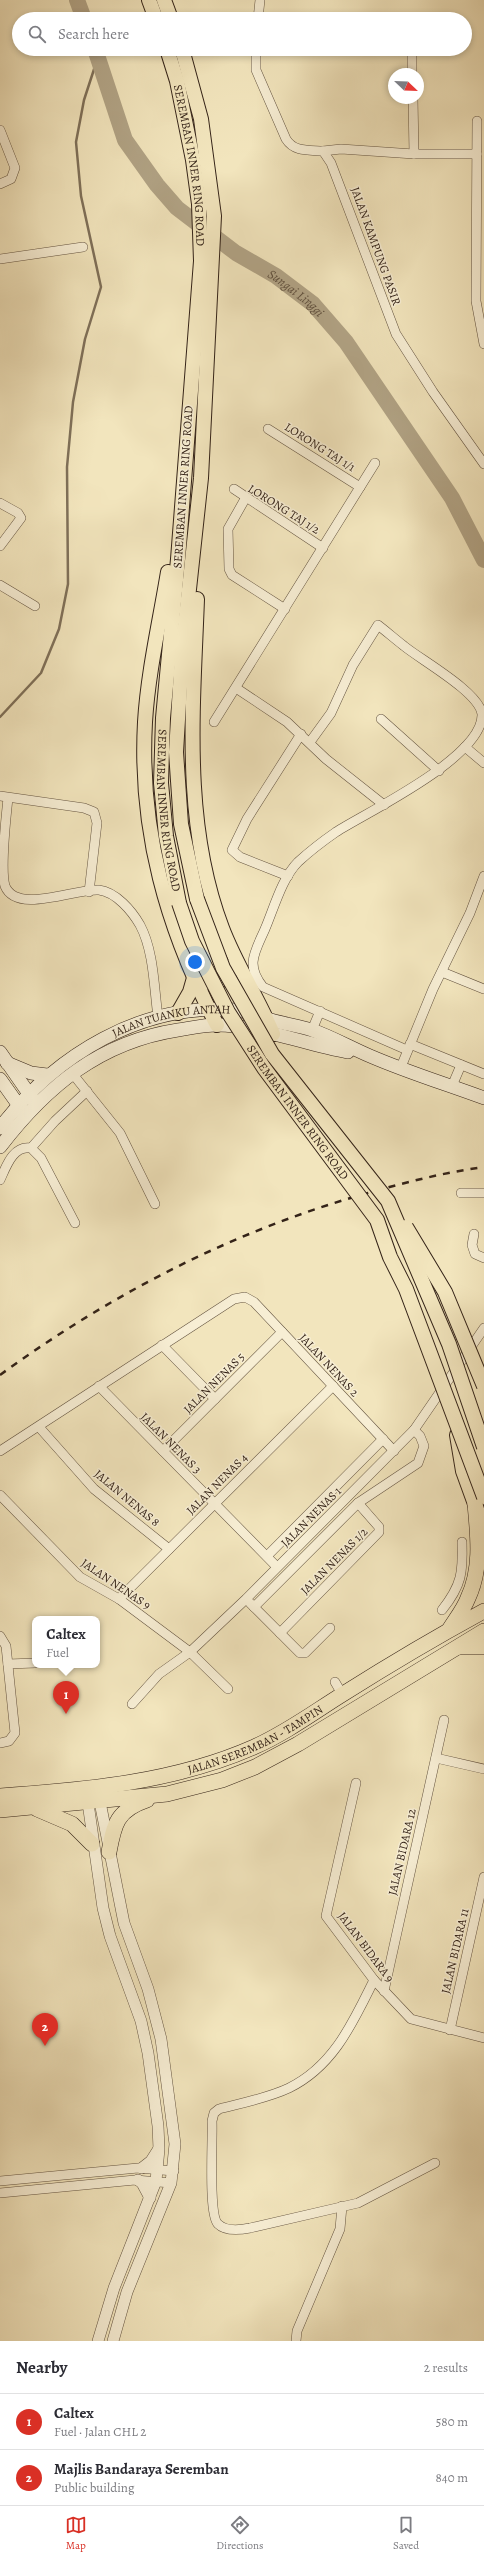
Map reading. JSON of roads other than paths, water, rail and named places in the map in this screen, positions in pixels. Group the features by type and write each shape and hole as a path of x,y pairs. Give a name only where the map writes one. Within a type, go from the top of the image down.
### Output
{"highway":[{"path":"448,1631 468,1599 474,1582 478,1564 480,1500"},
{"name":"JALAN SEREMBAN - TAMPIN","path":"0,1796 124,1783 197,1768 256,1746 338,1688 484,1612"},
{"name":"JALAN SEREMBAN - TAMPIN","path":"0,1810 94,1803 167,1794 222,1780 255,1767 298,1744 484,1631"},
{"path":"456,1647 484,1646"},
{"path":"109,1852 113,1826 121,1814 137,1804 167,1794"},
{"path":"30,1807 72,1824 92,1844"}],"main road":[{"path":"148,0 153,12"},
{"path":"164,0 168,12"},
{"name":"SEREMBAN INNER RING ROAD","path":"169,56 186,119 207,262 201,478 182,654 176,752 181,824 196,899 223,968 272,1054 388,1201 449,1344 484,1448"},
{"name":"SEREMBAN INNER RING ROAD","path":"184,56 201,119 214,216 207,262 185,469 163,718 161,783 166,836 180,903 192,941 217,992 246,1043 377,1220 390,1257 406,1289 454,1419 480,1500 484,1526"},
{"path":"185,469 145,721 145,763 153,851 166,907 194,978 217,1025"},
{"path":"201,478 193,785 201,856 222,928 273,1034"},
{"path":"194,978 206,984 219,981 230,973 233,950"},
{"path":"178,1013 190,992 194,978"},
{"name":"JALAN TUANKU ANTAH","path":"32,1100 47,1075 115,1031 158,1017 178,1013 209,1010 237,1010 312,1030 371,1056 484,1098"},
{"name":"JALAN TUANKU ANTAH","path":"0,1128 32,1100 106,1052 137,1039 158,1033 217,1025 273,1034 371,1056"},
{"path":"3,1057 31,1073 47,1075"},
{"path":"3,1057 32,1100"},
{"path":"0,1079 22,1110"},
{"name":"JALAN TUANKU ANTAH","path":"0,1147 22,1110"},
{"path":"388,1201 417,1244 445,1292 484,1386"}],"street":[{"path":"259,12 260,0"},
{"path":"256,56 256,70 290,146 297,149 322,151 341,149 414,154 477,154"},
{"path":"412,56 412,68"},
{"path":"413,104 414,154"},
{"path":"477,121 476,301 484,344"},
{"path":"0,130 15,168 11,179 0,184"},
{"name":"JALAN KAMPUNG PASIR","path":"322,151 338,177 396,334 433,392 484,464"},
{"path":"0,259 83,247"},
{"name":"LORONG TAJ 1/1","path":"268,429 360,487"},
{"path":"214,722 375,463"},
{"name":"LORONG TAJ 1/2","path":"234,489 245,499 323,548"},
{"path":"245,499 228,529 229,569 232,575 285,609"},
{"path":"0,503 21,515 20,521 0,546"},
{"path":"0,585 35,606"},
{"path":"310,742 331,713 353,665 378,625 457,684 477,703 482,713 482,722 477,734 439,771 413,789 336,832 296,863 288,876 255,952 252,965 254,976 263,987 409,1047 484,1074"},
{"path":"236,688 270,709 310,742 326,759 384,805"},
{"path":"381,719 439,771"},
{"path":"288,876 240,857 232,850 247,818 301,734"},
{"path":"465,747 484,763"},
{"path":"89,892 97,823 94,812 84,808 4,797 2,861 4,886 13,896 28,900 89,892 99,890 112,895 125,906 140,925 147,944 158,1017"},
{"path":"401,1067 442,972 480,895 484,876"},
{"path":"442,972 484,989"},
{"path":"312,1030 320,1011"},
{"path":"452,1086 461,1065"},
{"path":"72,1073 120,1133 155,1204"},
{"path":"31,1148 55,1121 87,1091"},
{"path":"0,1180 14,1154 22,1148 31,1148 41,1158 75,1223"},
{"path":"461,1193 484,1193"},
{"path":"474,1234 472,1245 475,1254 484,1258"},
{"name":"JALAN NENAS 2","path":"162,1345 234,1299 245,1297 254,1302 394,1451"},
{"name":"JALAN NENAS 1","path":"132,1704 159,1674 190,1652 246,1599 414,1430 484,1328"},
{"name":"JALAN NENAS 5","path":"163,1451 282,1332"},
{"path":"0,1451 39,1427 162,1345 215,1399"},
{"name":"JALAN NENAS 3","path":"99,1386 278,1567"},
{"name":"JALAN NENAS 4","path":"119,1599 333,1386"},
{"name":"JALAN NENAS 8","path":"39,1427 94,1489 170,1549"},
{"path":"254,1607 358,1503 418,1463 424,1446 420,1436 414,1430"},
{"path":"267,1556 383,1439"},
{"path":"362,1484 371,1494"},
{"name":"JALAN NENAS 9","path":"0,1495 80,1577 119,1599 190,1652 228,1689"},
{"name":"JALAN NENAS 1/2","path":"280,1633 379,1532 379,1527 358,1503"},
{"path":"442,1610 461,1580 463,1571 462,1542"},
{"path":"246,1599 300,1653 305,1653 330,1628"},
{"path":"0,1636 6,1646 5,1661 15,1732 6,1743 0,1743"},
{"path":"5,1661 32,1662"},
{"name":"JALAN BIDARA 12","path":"384,1991 444,1720"},
{"path":"436,1758 484,1769"},
{"name":"JALAN BIDARA 9","path":"356,1783 326,1916 374,1980 411,2019 484,2038"},
{"path":"94,1803 92,1844 103,1908 110,1936 135,2002 148,2053 158,2126 159,2149 156,2181 114,2288 98,2341"},
{"path":"94,1803 109,1852 124,1923 148,1989 161,2039 171,2110 174,2144 174,2171 171,2183 127,2292 113,2341"},
{"name":"JALAN BIDARA 11","path":"450,2030 484,1877"},
{"path":"374,1980 348,2032 329,2058 314,2072 288,2088 219,2110 214,2114 212,2121 212,2214 218,2224 239,2230 368,2199 435,2163"},
{"path":"142,2168 151,2161 159,2149"},
{"path":"0,2182 142,2168 174,2171"},
{"path":"0,2193 138,2180 171,2183"},
{"path":"138,2180 142,2183 150,2198"},
{"path":"296,2341 296,2331 340,2229 342,2206"}],"waterway":[{"name":"Sungai Linggi","path":"77,0 81,12"},
{"name":"Sungai Linggi","path":"97,56 125,140 157,185 177,208 236,253 276,276 313,304 346,342 452,498 484,560"},
{"path":"0,717 41,673 59,629 68,584 67,467 73,402 85,339 101,287 81,196 76,142 84,100 98,57"}],"railway":[{"path":"0,1375 88,1316 133,1290 179,1266 227,1244 275,1224 325,1206 375,1191 456,1171 484,1167"}],"place":[{"name":"Caltex","path":"66,1714"},
{"name":"Majlis Bandaraya Seremban","path":"45,2046"}]}
